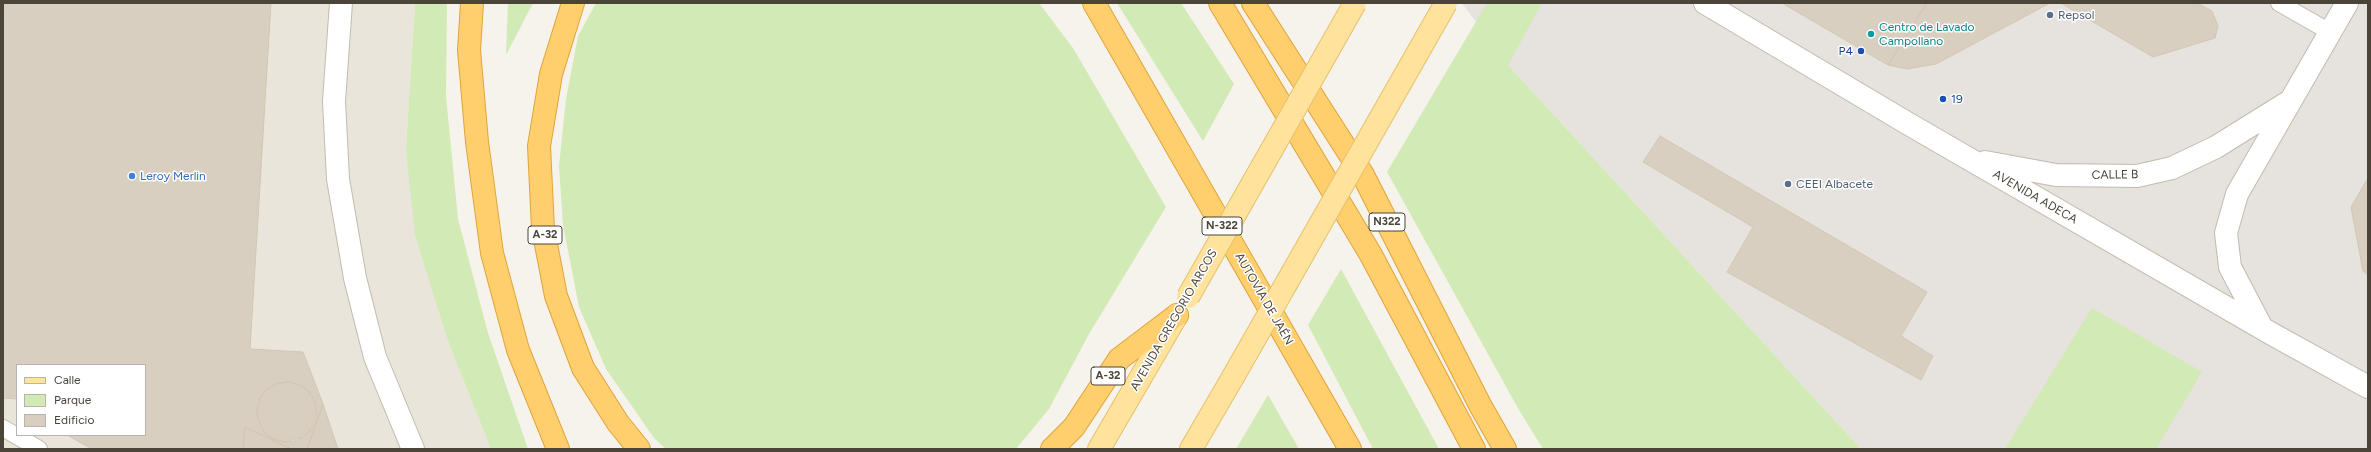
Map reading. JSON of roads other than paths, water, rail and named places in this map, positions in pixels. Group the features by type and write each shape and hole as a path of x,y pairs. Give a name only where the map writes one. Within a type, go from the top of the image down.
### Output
{"highway":[{"path":"472,3 469,50 477,142 492,253 518,350 558,449"},
{"name":"A-32","path":"573,3 551,74 539,146 543,229 556,296 583,368 618,423 639,449"},
{"name":"AUTOVÍA DE JAÉN","path":"1094,3 1350,449"},
{"path":"1220,3 1371,255 1474,449"},
{"name":"N322","path":"1253,3 1363,175 1480,405 1505,449"},
{"name":"A-32","path":"1052,449 1074,427 1120,359 1177,316"}],"main road":[{"name":"AVENIDA GREGORIO ARCOS","path":"1099,449 1177,316 1355,3"},
{"path":"1191,449 1446,3"}],"street":[{"path":"341,3 334,101 338,179 355,278 375,357 413,449"},
{"name":"AVENIDA ADECA","path":"1705,3 2272,334 2368,387"},
{"name":"CALLE B","path":"2272,334 2260,326 2230,267 2226,232 2237,194 2347,3"},
{"name":"CALLE B","path":"1970,159 2056,175 2137,176 2172,168 2216,147 2292,100"}],"lane":[{"path":"2279,3 2330,32"},
{"path":"3,428 16,436"},
{"path":"17,436 39,449"}],"place":[{"name":"Repsol","path":"2050,15"},
{"name":"Centro de Lavado Campollano","path":"1871,34"},
{"name":"P4","path":"1861,51"},
{"name":"19","path":"1943,99"},
{"name":"Leroy Merlin","path":"132,176"},
{"name":"CEEI Albacete","path":"1788,184"}]}
